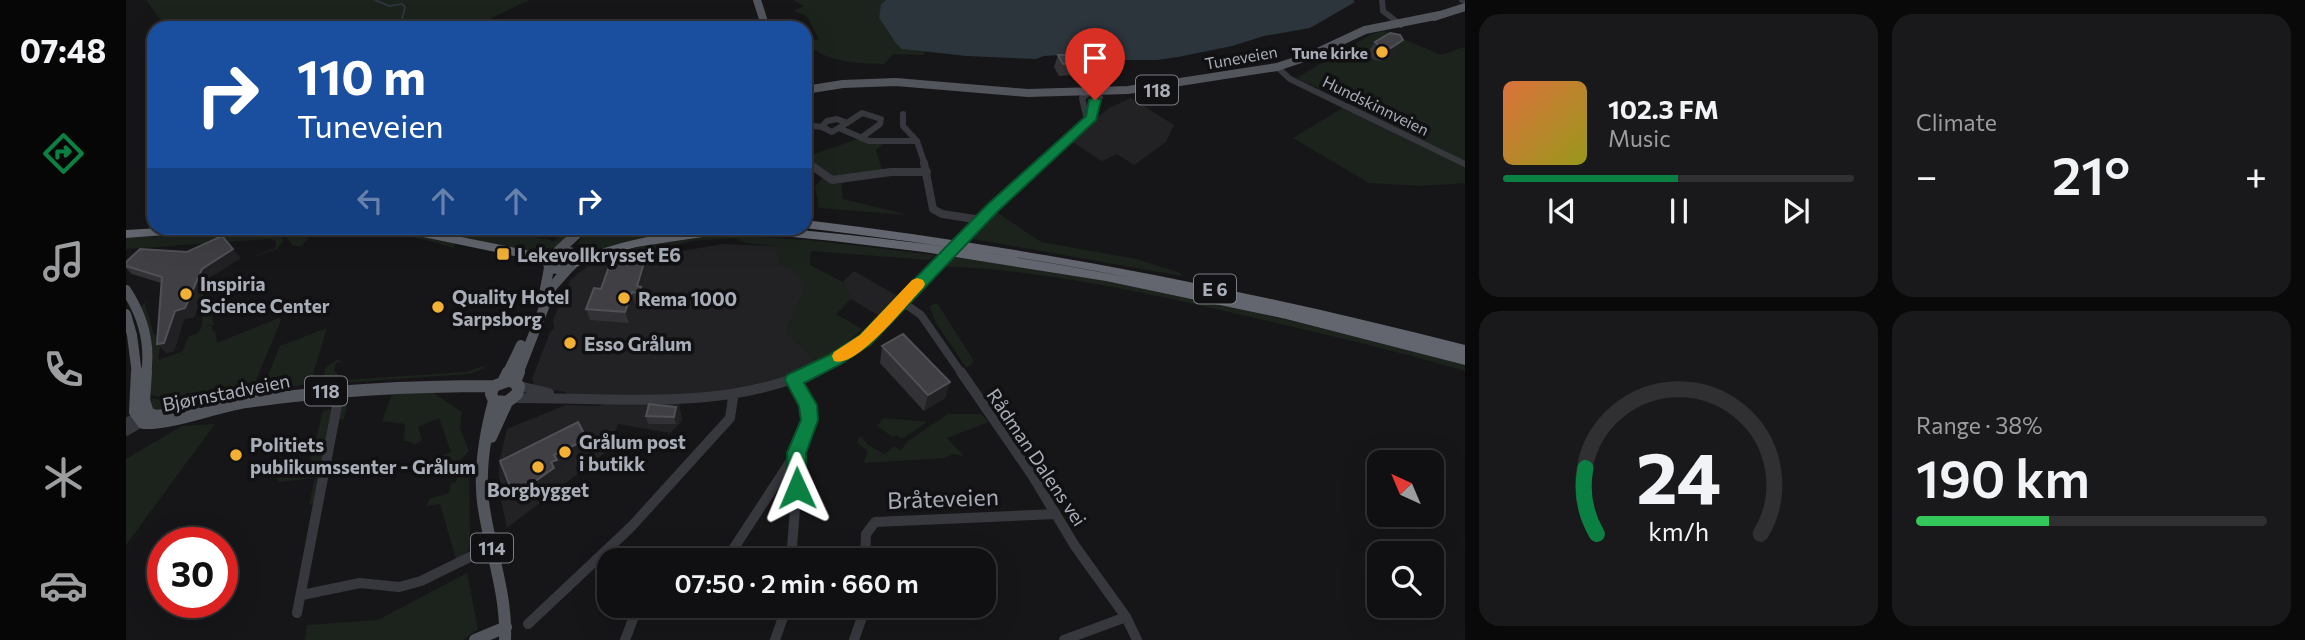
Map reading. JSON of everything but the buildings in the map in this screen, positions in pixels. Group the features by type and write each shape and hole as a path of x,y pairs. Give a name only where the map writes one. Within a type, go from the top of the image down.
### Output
{"highway":[{"path":"126,225 147,224"},
{"name":"E 6","path":"812,225 975,245 1136,273 1320,313 1465,350"},
{"path":"126,234 147,232"},
{"path":"433,235 526,254 548,266"},
{"name":"E 6","path":"572,262 676,235"},
{"name":"E 6","path":"809,235 914,246 1097,275 1278,313 1465,360"}],"main road":[{"path":"757,0 764,21"},
{"name":"Tuneveien","path":"1086,95 1100,97 1279,69 1365,30 1465,8"},
{"name":"Tuneveien","path":"1086,95 1279,69"},
{"name":"118","path":"812,91 864,85 919,84 1028,96 1086,95"},
{"name":"114","path":"505,392 552,287 572,262 578,235"},
{"name":"114","path":"505,634 483,503 484,456 505,392 546,286 548,266 555,253 578,235"},
{"path":"548,266 559,271 572,262 563,251 555,253"},
{"path":"126,289 146,334 148,359 143,417"},
{"path":"126,314 135,353 135,407 143,417"},
{"name":"Bjørnstadveien","path":"143,417 163,423 213,408 340,390 441,386 505,392"},
{"path":"475,640 505,634"}],"street":[{"path":"1382,0 1382,10 1398,23"},
{"name":"Hundskinnveien","path":"1279,69 1290,79 1465,164"},
{"path":"1086,95 1087,120"},
{"path":"616,548 730,418 733,398 793,380 865,339 971,229 1091,118 1095,100 1100,97"},
{"path":"812,126 832,132 862,113 881,120 880,124 861,138"},
{"path":"904,114 903,126 917,141 927,172 933,209 942,214 981,220"},
{"path":"822,127 832,118 837,118 861,138 885,143 917,141"},
{"path":"812,167 836,180 891,172 927,172"},
{"name":"Rådman Dalens vei","path":"901,301 921,314 1075,546 1126,617 1137,640"},
{"path":"734,548 796,453 810,420 808,405 793,380"},
{"path":"298,613 340,390"},
{"name":"Bjørnstadveien","path":"505,392 679,401 733,398"},
{"name":"Bjørnstadveien","path":"126,423 143,417"},
{"name":"Bjørnstadveien","path":"126,431 143,417"},
{"path":"792,548 798,471 796,453"},
{"name":"Bråteveien","path":"865,548 864,534 868,526 875,522 1056,514"},
{"path":"302,595 360,583 399,587 421,581 472,556"},
{"path":"528,624 597,566"},
{"path":"1064,640 1126,617"},
{"path":"625,640 633,618"},
{"path":"775,640 783,618"},
{"path":"854,640 862,618"}],"shaded area":[{"path":"146,0 529,0 486,21 161,21"},
{"path":"793,0 886,0 881,4 879,18 888,32 896,42 906,48 923,51 925,55 893,54 884,64 852,62 823,55 812,48 812,41 819,39 812,21 806,15 793,11 804,6"},
{"path":"886,0 1355,2 1310,28 1264,36 1232,46 1157,60 1083,60 1061,55 1036,59 967,56 902,49 879,18 881,4"},
{"path":"1384,31 1441,55 1465,47 1465,183 1422,186 1369,183 1293,138 1351,103 1296,78 1372,34"},
{"path":"1131,98 1174,125 1166,142 1134,165 1117,154 1102,161 1068,139 1109,108"},
{"path":"861,138 885,143 876,150 883,173 841,180 843,199 909,215 819,208 815,186 825,176 812,166 812,155"},
{"path":"992,209 1041,242 1136,259 1181,273 1181,276 968,238 971,229"},
{"path":"281,235 283,241 277,249 248,259 275,248 276,241 270,239 126,249 126,238"},
{"path":"285,235 310,235 302,246 293,246"},
{"path":"400,235 420,235 455,244 454,248"},
{"path":"445,235 522,235 555,241 558,235 568,235 563,242 540,255"},
{"path":"584,235 664,235 581,256 578,244"},
{"path":"699,235 722,235 807,240 935,255 929,260 811,251 810,265 843,282 851,299 836,314 862,329 843,346 816,361 786,332 806,286 791,269 777,264 777,246 746,243 734,238 693,241 652,251 640,258 587,267 581,264 634,246"},
{"path":"723,244 777,246 806,286 786,332 822,367 793,380 679,402 682,421 670,433 618,424 610,449 507,528 500,496 499,463 507,429 566,405 598,406 618,400 564,397 566,392 535,387 532,379 571,279 587,267"},
{"path":"949,257 1073,274 1196,299 1439,358 1465,365 1465,371 1337,337 1140,292 1021,272 940,266"},
{"path":"854,271 903,299 884,319 851,299 843,282"},
{"path":"150,299 145,304 154,335 162,334 158,360 182,352 189,336 201,328 202,311 210,310 214,325 205,325 212,326 212,332 215,330 217,343 279,318 281,320 252,390 247,394 240,391 235,393 236,395 220,397 218,394 209,399 187,402 151,395 151,398 185,405 240,397 169,412 156,412 150,405 148,327 141,306"},
{"path":"937,303 974,361 970,366 966,367 936,323 929,306"},
{"path":"327,328 310,384 268,389 265,383 280,346"},
{"path":"338,359 342,362 336,363 334,371 345,380 466,372 483,366 485,368 469,374 323,384 325,368"},
{"path":"432,392 462,412 460,428 469,451 460,461 438,465 436,458 451,452 439,418 418,427 422,440 414,445 404,441 405,424 382,421 392,394"},
{"path":"368,396 349,397 344,419 339,419 345,397"},
{"path":"331,409 314,502 309,505 315,478 280,482 277,479 283,471 301,469 302,464 310,462 323,411"},
{"path":"948,414 981,414 989,422 947,438 964,456 954,454 944,458 863,463 868,452 857,442 860,436 868,445 885,454 894,446 900,451 908,441"},
{"path":"883,418 927,422 902,439 896,435 893,437 877,426"},
{"path":"215,424 126,545 126,459 182,426"},
{"path":"459,465 469,469 470,543 468,552 456,559 440,504 427,506 429,499 449,493 451,483 456,482"},
{"path":"467,573 478,629 463,640 305,640 307,625 378,620"}],"waterway":[{"path":"375,0 389,6 402,4 405,7 402,19 408,21"}],"slow traffic":[{"path":"840,356 865,339 917,284"}],"place":[{"name":"Tune kirke","path":"1382,52"},
{"name":"Lekevollkrysset E6","path":"503,254"},
{"name":"Inspiria Science Center","path":"186,294"},
{"name":"Rema 1000","path":"624,298"},
{"name":"Quality Hotel Sarpsborg","path":"438,307"},
{"name":"Esso Grålum","path":"570,343"},
{"name":"Grålum post i butikk","path":"565,452"},
{"name":"Politiets publikumssenter - Grålum","path":"236,455"},
{"name":"Borgbygget","path":"538,467"}],"route":[{"path":"797,488 796,453 810,420 808,405 793,380 835,360 865,339 992,209 1091,118 1095,100"}]}
